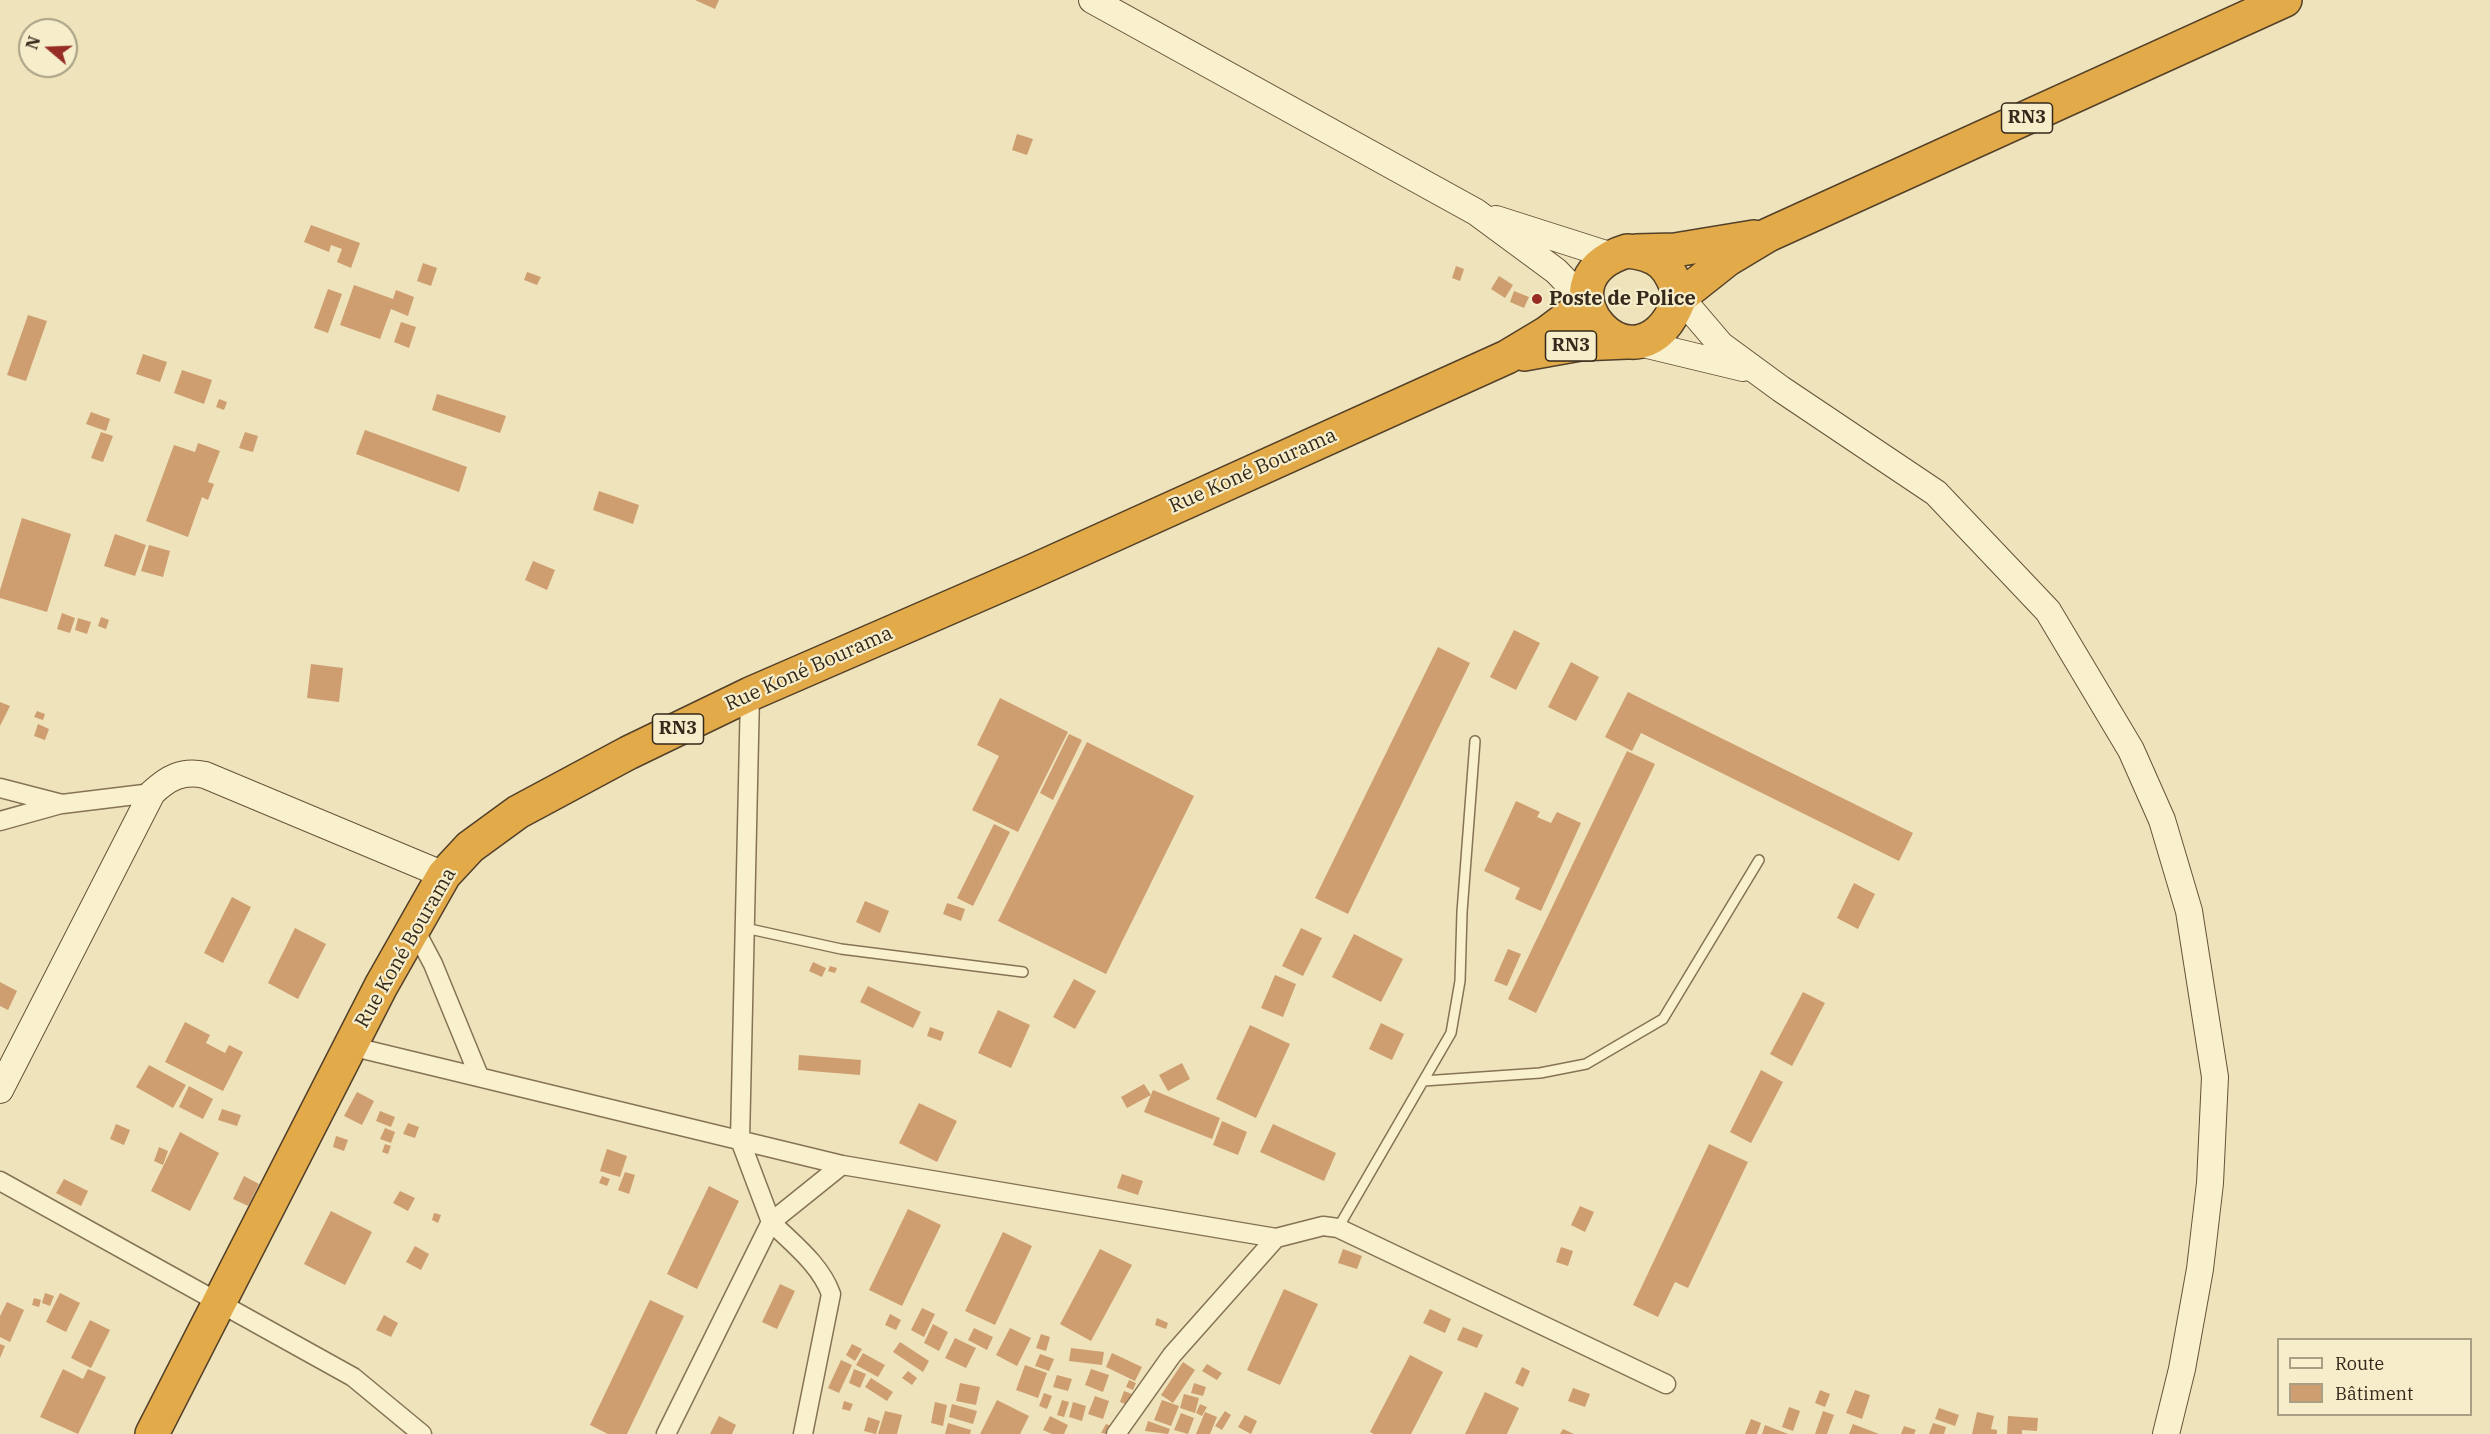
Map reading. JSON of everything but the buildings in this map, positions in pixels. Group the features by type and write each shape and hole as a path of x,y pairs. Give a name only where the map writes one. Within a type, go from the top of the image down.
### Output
{"highway":[{"name":"RN3","path":"1768,235 1675,250 1619,254 1600,264 1592,275 1587,289 1587,303 1593,319 1604,332 1619,340 1635,342 1652,337 1665,327 1680,297 1728,259 1768,235 2286,0"},
{"path":"1619,254 1646,253 1662,262 1674,277 1680,297"},
{"name":"Rue Koné Bourama","path":"152,1434 350,1046 444,875 470,847 518,812 628,753 750,694 1031,572 1507,357 1547,333 1587,303"},
{"name":"Rue Koné Bourama","path":"1507,357 1580,344 1635,342"}],"main road":[{"path":"1092,0 1476,212 1556,272 1587,303"},
{"path":"1476,212 1619,254"},
{"path":"1680,297 1720,345 1936,493 2048,611 2131,750 2162,820 2189,911 2215,1077 2210,1183 2201,1259 2182,1369 2166,1434"},
{"path":"1635,342 1755,371"},
{"path":"3,1076 152,793 168,779 179,774 193,772 205,775 444,875"}],"street":[{"path":"750,694 740,1140 771,1222 817,1268 825,1278 831,1294 803,1434"},
{"path":"0,788 62,804"},
{"path":"0,822 62,804 152,793"},
{"path":"414,928 433,964 479,1076"},
{"path":"350,1046 842,1165 1276,1238 1323,1226 1338,1228 1666,1384"},
{"path":"666,1434 771,1222 842,1165"},
{"path":"0,1181 353,1377 422,1434"},
{"path":"1116,1434 1172,1355 1276,1238"}],"lane":[{"path":"1338,1228 1451,1033 1460,981 1462,912 1475,741"},
{"path":"1423,1081 1540,1072 1586,1064 1663,1019 1759,860"},
{"path":"745,928 841,949 1023,972"}],"place":[{"name":"Poste de Police","path":"1537,299"}]}
